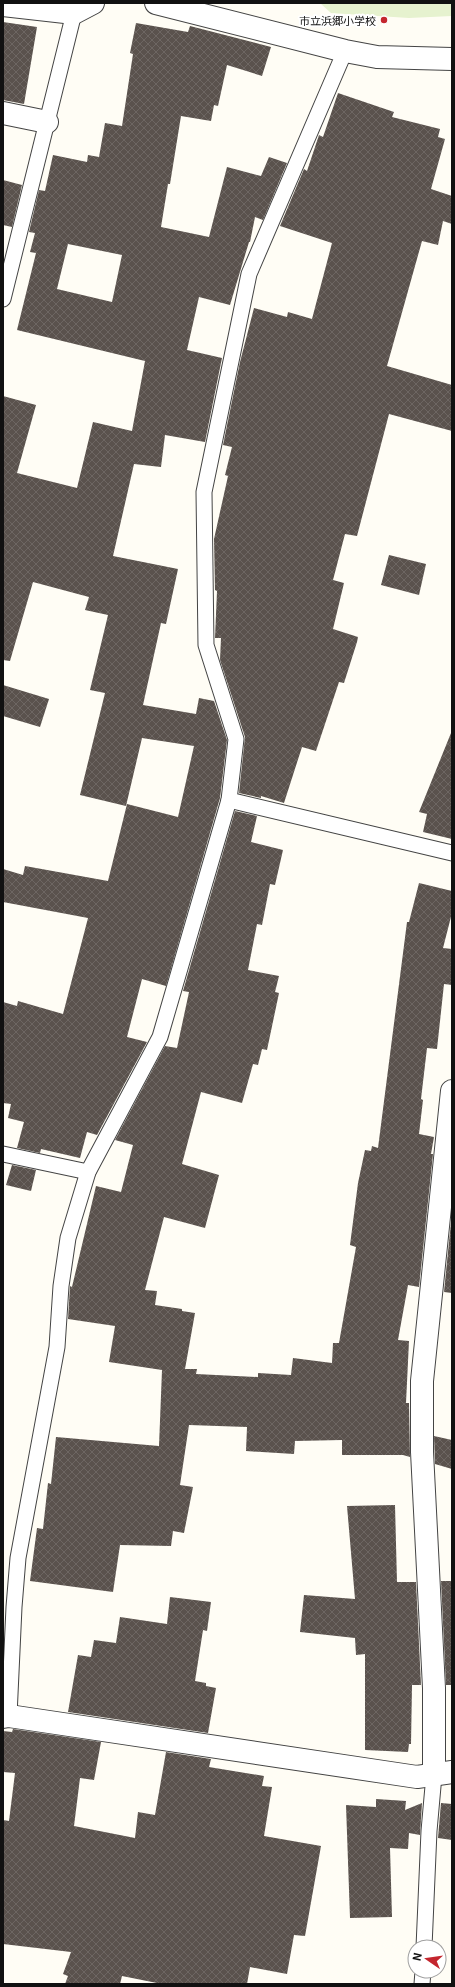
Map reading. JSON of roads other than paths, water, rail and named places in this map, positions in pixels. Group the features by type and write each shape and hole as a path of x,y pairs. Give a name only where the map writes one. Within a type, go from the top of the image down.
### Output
{"street":[{"path":"3,5 74,13 93,3"},
{"path":"156,3 345,52 377,57 452,59"},
{"path":"3,113 47,122"},
{"path":"6,1717 417,1777 443,1774 434,1688 422,1452 422,1381 452,1091"}],"lane":[{"path":"3,299 9,251 47,122 74,13"},
{"path":"6,1717 18,1558 57,1347 61,1286 68,1238 88,1172 160,1037 229,800 236,739 206,645 204,492 249,274 345,52"},
{"path":"229,800 452,853"},
{"path":"3,1154 88,1172"},
{"path":"424,1939 429,1830 443,1774"}],"place":[{"name":"市立浜郷小学校","path":"384,20"}]}
